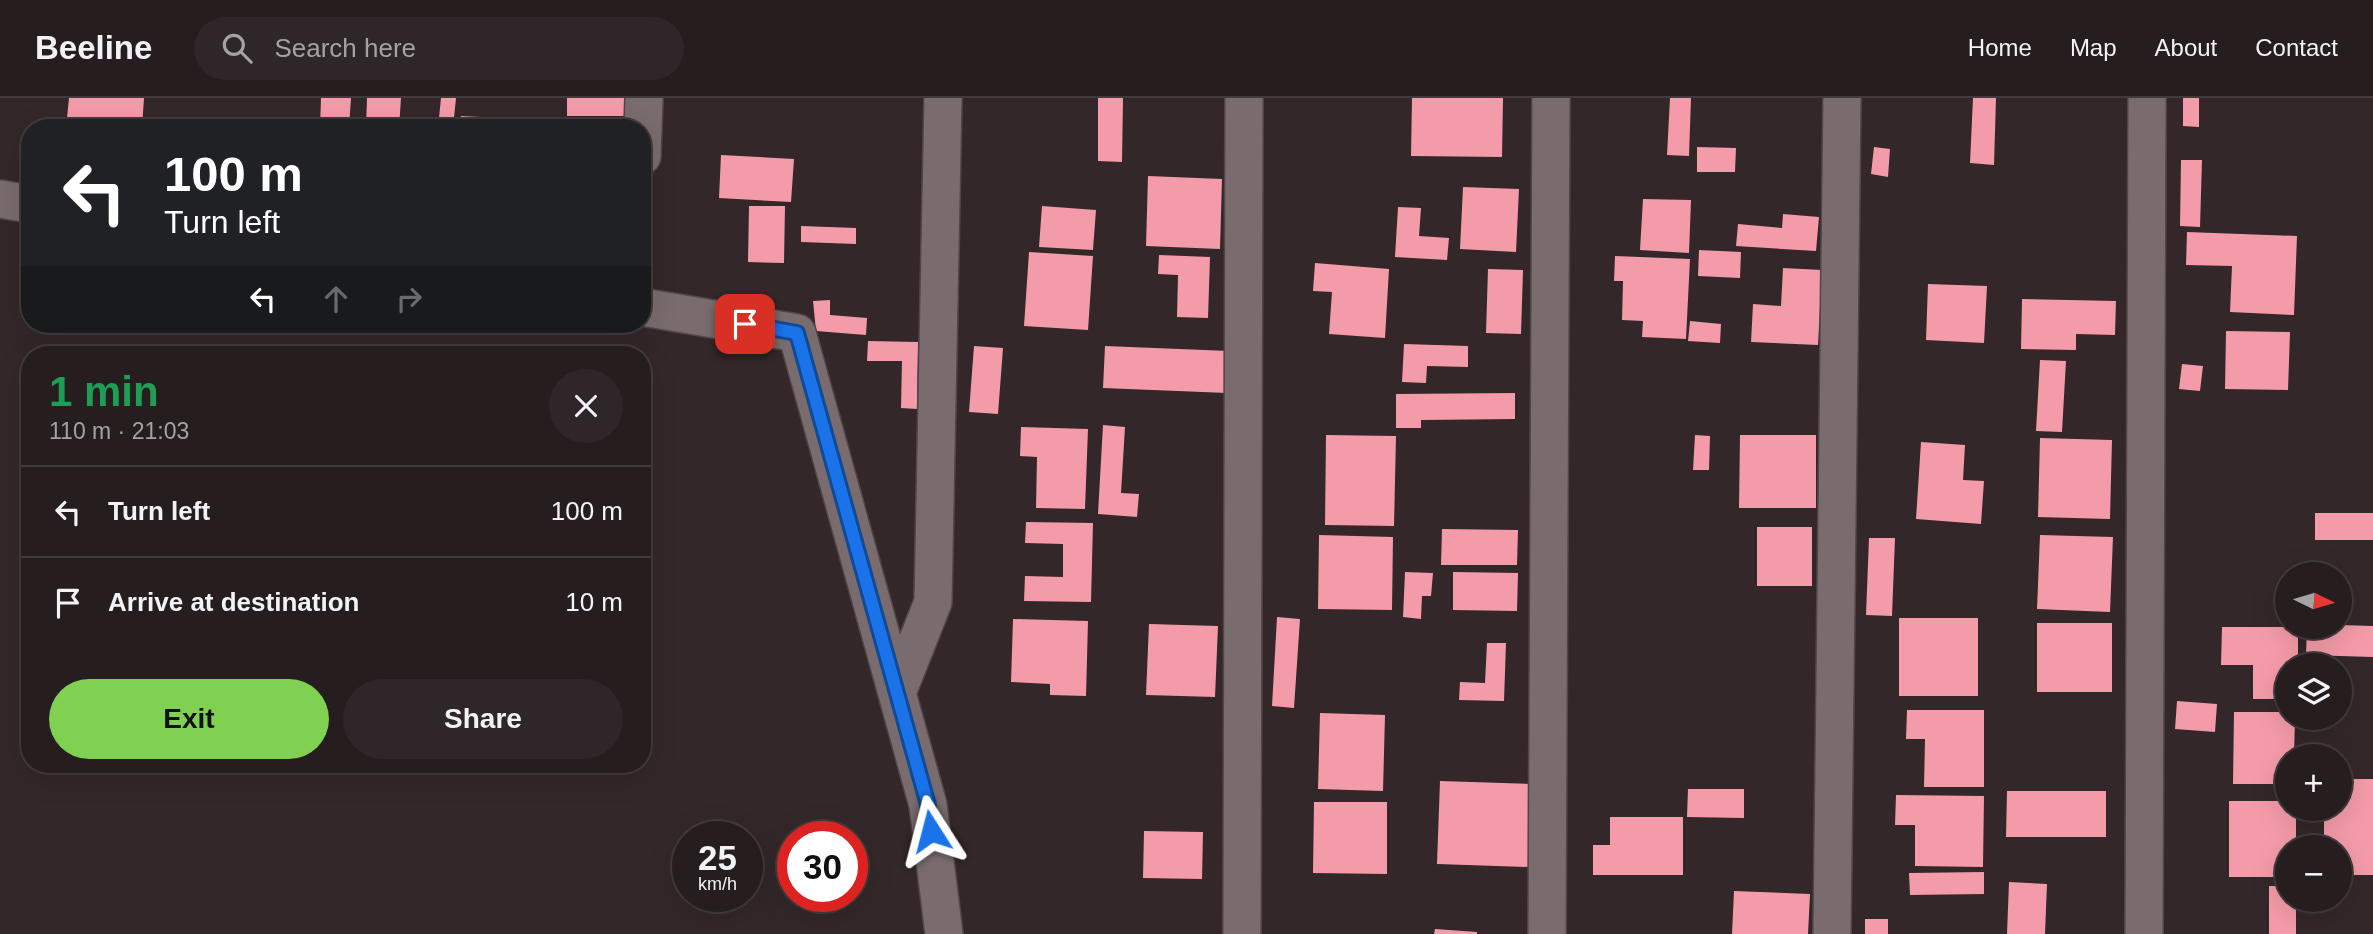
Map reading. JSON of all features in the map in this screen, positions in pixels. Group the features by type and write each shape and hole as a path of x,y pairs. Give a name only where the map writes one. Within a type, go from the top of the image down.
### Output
{"street":[{"path":"643,119 644,98"},
{"path":"897,693 933,602 943,98"},
{"path":"1242,934 1244,98"},
{"path":"1547,934 1551,98"},
{"path":"1832,934 1842,98"},
{"path":"2144,934 2147,98"},
{"path":"0,199 21,202"},
{"path":"651,309 797,333 928,805 944,934"}],"building":[{"path":"69,98 144,98 143,119 67,119"},
{"path":"321,98 351,98 350,119 320,119"},
{"path":"367,98 401,98 400,119 366,119"},
{"path":"441,98 456,98 454,119 439,119"},
{"path":"567,98 628,98 628,116 567,116"},
{"path":"1098,98 1123,98 1122,162 1098,161"},
{"path":"1412,98 1503,98 1502,157 1411,156"},
{"path":"1670,98 1691,98 1689,156 1667,155"},
{"path":"1973,98 1996,98 1994,165 1970,163"},
{"path":"2183,98 2199,98 2199,127 2183,126"},
{"path":"461,116 480,117 480,119 460,119"},
{"path":"1697,147 1736,148 1735,172 1697,172"},
{"path":"1874,147 1890,149 1888,177 1871,174"},
{"path":"721,155 794,159 791,202 719,198"},
{"path":"2181,160 2202,160 2200,227 2180,226"},
{"path":"1148,176 1222,179 1220,249 1146,246"},
{"path":"1463,187 1519,189 1516,252 1460,249"},
{"path":"1643,199 1691,200 1689,253 1640,250"},
{"path":"749,206 785,206 784,263 748,262"},
{"path":"1042,206 1096,210 1093,250 1039,247"},
{"path":"1398,207 1421,208 1419,236 1449,238 1447,260 1395,257"},
{"path":"1783,214 1819,217 1816,251 1736,246 1738,224 1782,228"},
{"path":"801,226 856,228 856,244 801,242"},
{"path":"2187,232 2297,236 2294,315 2230,312 2232,266 2186,265"},
{"path":"1699,250 1741,252 1740,278 1698,276"},
{"path":"1029,252 1093,256 1088,330 1024,326"},
{"path":"1159,255 1210,257 1208,318 1177,317 1178,275 1158,274"},
{"path":"1615,256 1690,259 1686,339 1642,337 1643,321 1622,320 1623,281 1614,281"},
{"path":"1315,263 1389,269 1385,338 1329,334 1332,292 1313,291"},
{"path":"1783,268 1822,270 1818,345 1751,342 1753,304 1781,306"},
{"path":"1488,269 1523,270 1521,334 1486,333"},
{"path":"1928,284 1987,286 1984,343 1926,340"},
{"path":"2022,299 2116,301 2115,335 2076,334 2076,350 2021,349"},
{"path":"830,300 830,315 867,318 866,335 816,331 813,301"},
{"path":"1690,321 1721,324 1720,343 1688,341"},
{"path":"2226,331 2290,332 2288,390 2225,389"},
{"path":"868,341 918,342 917,409 901,408 902,361 867,361"},
{"path":"1404,344 1468,346 1468,367 1427,366 1426,383 1402,382"},
{"path":"974,346 1003,348 998,414 969,412"},
{"path":"1105,346 1229,351 1227,393 1103,388"},
{"path":"2040,360 2066,361 2062,432 2036,431"},
{"path":"2182,364 2203,366 2200,391 2179,389"},
{"path":"1515,393 1515,419 1421,420 1421,428 1396,428 1396,394"},
{"path":"1103,425 1125,427 1121,493 1139,494 1137,517 1098,514"},
{"path":"1021,427 1088,429 1085,509 1036,508 1037,457 1020,456"},
{"path":"1326,435 1396,436 1394,526 1325,525"},
{"path":"1695,435 1710,436 1709,470 1693,470"},
{"path":"1740,435 1816,435 1816,508 1739,508"},
{"path":"2040,438 2112,440 2110,519 2038,517"},
{"path":"1921,442 1965,445 1963,480 1984,481 1981,524 1916,519"},
{"path":"2315,513 2373,513 2373,540 2315,540"},
{"path":"1026,522 1093,523 1091,602 1024,601 1025,576 1063,577 1063,544 1025,543"},
{"path":"1757,527 1812,527 1812,586 1757,586"},
{"path":"1442,529 1518,530 1517,565 1441,565"},
{"path":"1319,535 1393,537 1392,610 1318,609"},
{"path":"2040,535 2113,537 2110,612 2037,609"},
{"path":"1869,538 1895,538 1892,616 1866,615"},
{"path":"1405,572 1433,573 1431,596 1422,596 1421,619 1403,617"},
{"path":"1453,572 1518,573 1517,611 1453,610"},
{"path":"1277,617 1300,619 1294,708 1272,706"},
{"path":"1899,618 1978,618 1978,696 1899,696"},
{"path":"1013,619 1088,621 1086,696 1050,695 1050,684 1011,682"},
{"path":"2037,623 2112,623 2112,692 2037,692"},
{"path":"1149,624 1218,626 1215,697 1146,695"},
{"path":"2352,625 2373,626 2373,657 2352,656 2352,653 2306,653 2307,639 2352,639"},
{"path":"2222,627 2275,627 2275,639 2298,639 2298,653 2275,653 2275,699 2253,699 2253,665 2221,665"},
{"path":"1487,643 1506,643 1504,701 1459,700 1460,682 1485,683"},
{"path":"2177,701 2217,704 2215,732 2175,729"},
{"path":"1907,710 1984,710 1984,787 1924,787 1925,739 1906,739"},
{"path":"2234,712 2275,712 2275,730 2295,730 2294,744 2275,744 2275,784 2233,784"},
{"path":"1320,713 1385,715 1383,791 1318,789"},
{"path":"2352,779 2373,779 2373,875 2352,875 2352,835 2324,835 2324,821 2352,821"},
{"path":"1440,781 1532,784 1529,867 1437,864"},
{"path":"1688,789 1744,789 1744,818 1687,817"},
{"path":"2007,791 2106,791 2106,837 2006,837"},
{"path":"1896,795 1984,796 1983,867 1915,866 1915,825 1895,825"},
{"path":"2229,801 2275,801 2275,821 2296,821 2296,835 2275,835 2275,877 2229,877"},
{"path":"1314,802 1387,802 1387,874 1313,873"},
{"path":"1610,817 1683,817 1683,875 1593,875 1593,845 1610,845"},
{"path":"1144,831 1203,832 1202,879 1143,878"},
{"path":"1984,872 1984,894 1910,895 1909,873"},
{"path":"2009,882 2047,884 2045,934 2007,934"},
{"path":"2269,886 2275,886 2275,912 2296,912 2296,934 2269,934"},
{"path":"1734,891 1810,894 1808,934 1732,934"},
{"path":"1865,919 1888,919 1888,934 1865,934"},
{"path":"1435,929 1477,932 1477,934 1434,934"}],"route":[{"path":"745,324 797,333 928,805 931,831"}]}
